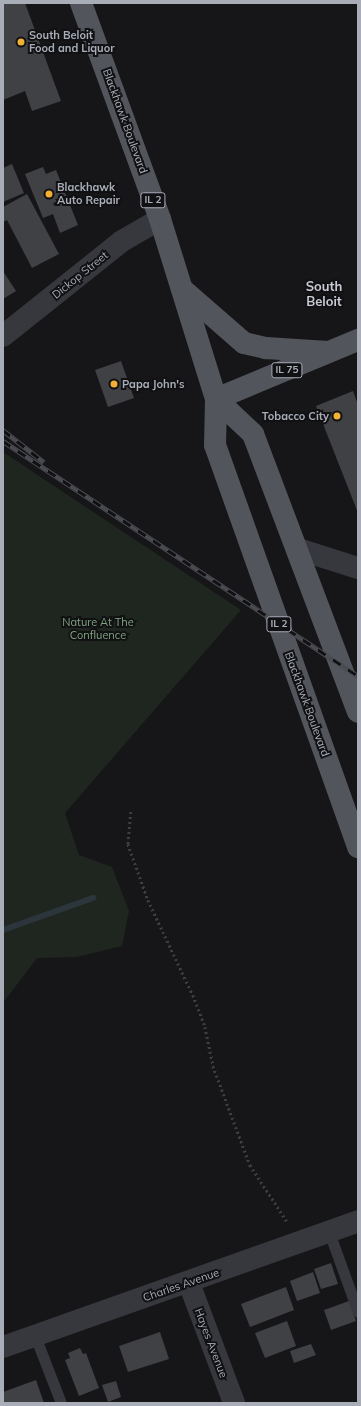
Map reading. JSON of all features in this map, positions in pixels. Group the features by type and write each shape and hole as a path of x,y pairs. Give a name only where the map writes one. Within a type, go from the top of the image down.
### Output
{"main road":[{"name":"Blackhawk Boulevard","path":"81,3 160,219 216,400 215,445 358,847"},
{"path":"182,289 244,342 266,348 328,352"},
{"name":"IL 75","path":"216,400 358,340"},
{"path":"216,400 254,434 358,712"}],"street":[{"name":"Dickop Street","path":"3,336 122,241 160,219"},
{"path":"298,549 358,568"},
{"name":"Charles Avenue","path":"3,1347 189,1283 358,1221"},
{"name":"Hayes Avenue","path":"189,1283 234,1403"}],"lane":[{"path":"329,1232 358,1312"},
{"path":"35,1336 61,1403"}],"path":[{"path":"132,812 128,844 148,900 193,995 205,1027 213,1066 250,1165 283,1211 297,1244"}],"green space":[{"name":"Nature At The Confluence","path":"3,452 241,610 65,813 79,855 112,867 129,911 122,946 77,957 37,958 3,1003"}],"building":[{"name":"South Beloit Food and Liquor","path":"3,3 25,3 61,101 32,111 25,91 3,100"},
{"path":"12,164 24,193 3,202 3,168"},
{"name":"Blackhawk Auto Repair","path":"43,167 46,174 56,170 78,225 60,233 53,214 43,218 25,174"},
{"path":"27,194 59,254 32,268 7,220 3,222 3,207"},
{"path":"3,271 16,291 3,299"},
{"name":"Papa John's","path":"121,361 134,398 108,407 95,370"},
{"path":"353,391 358,405 358,513 316,406"},
{"path":"331,1263 338,1284 321,1289 314,1269"},
{"path":"313,1272 320,1293 297,1301 290,1281"},
{"path":"286,1287 294,1310 250,1327 241,1304"},
{"path":"349,1301 356,1321 331,1330 324,1310"},
{"path":"287,1321 296,1346 265,1358 255,1333"},
{"path":"160,1332 169,1359 128,1372 119,1346"},
{"path":"311,1344 316,1355 294,1363 290,1351"},
{"path":"80,1348 83,1354 86,1353 99,1388 79,1396 65,1360 70,1358 68,1353"},
{"path":"36,1380 44,1403 3,1403 3,1392"},
{"path":"116,1381 121,1397 108,1402 102,1385"}],"waterway":[{"path":"3,930 93,898"}],"railway":[{"path":"3,430 44,462"},
{"path":"3,441 358,676"}],"place":[{"name":"South Beloit Food and Liquor","path":"21,42"},
{"name":"Blackhawk Auto Repair","path":"49,194"},
{"name":"Papa John's","path":"114,384"},
{"name":"Tobacco City","path":"337,416"}],"district":[{"name":"South Beloit","path":"324,294"}]}
